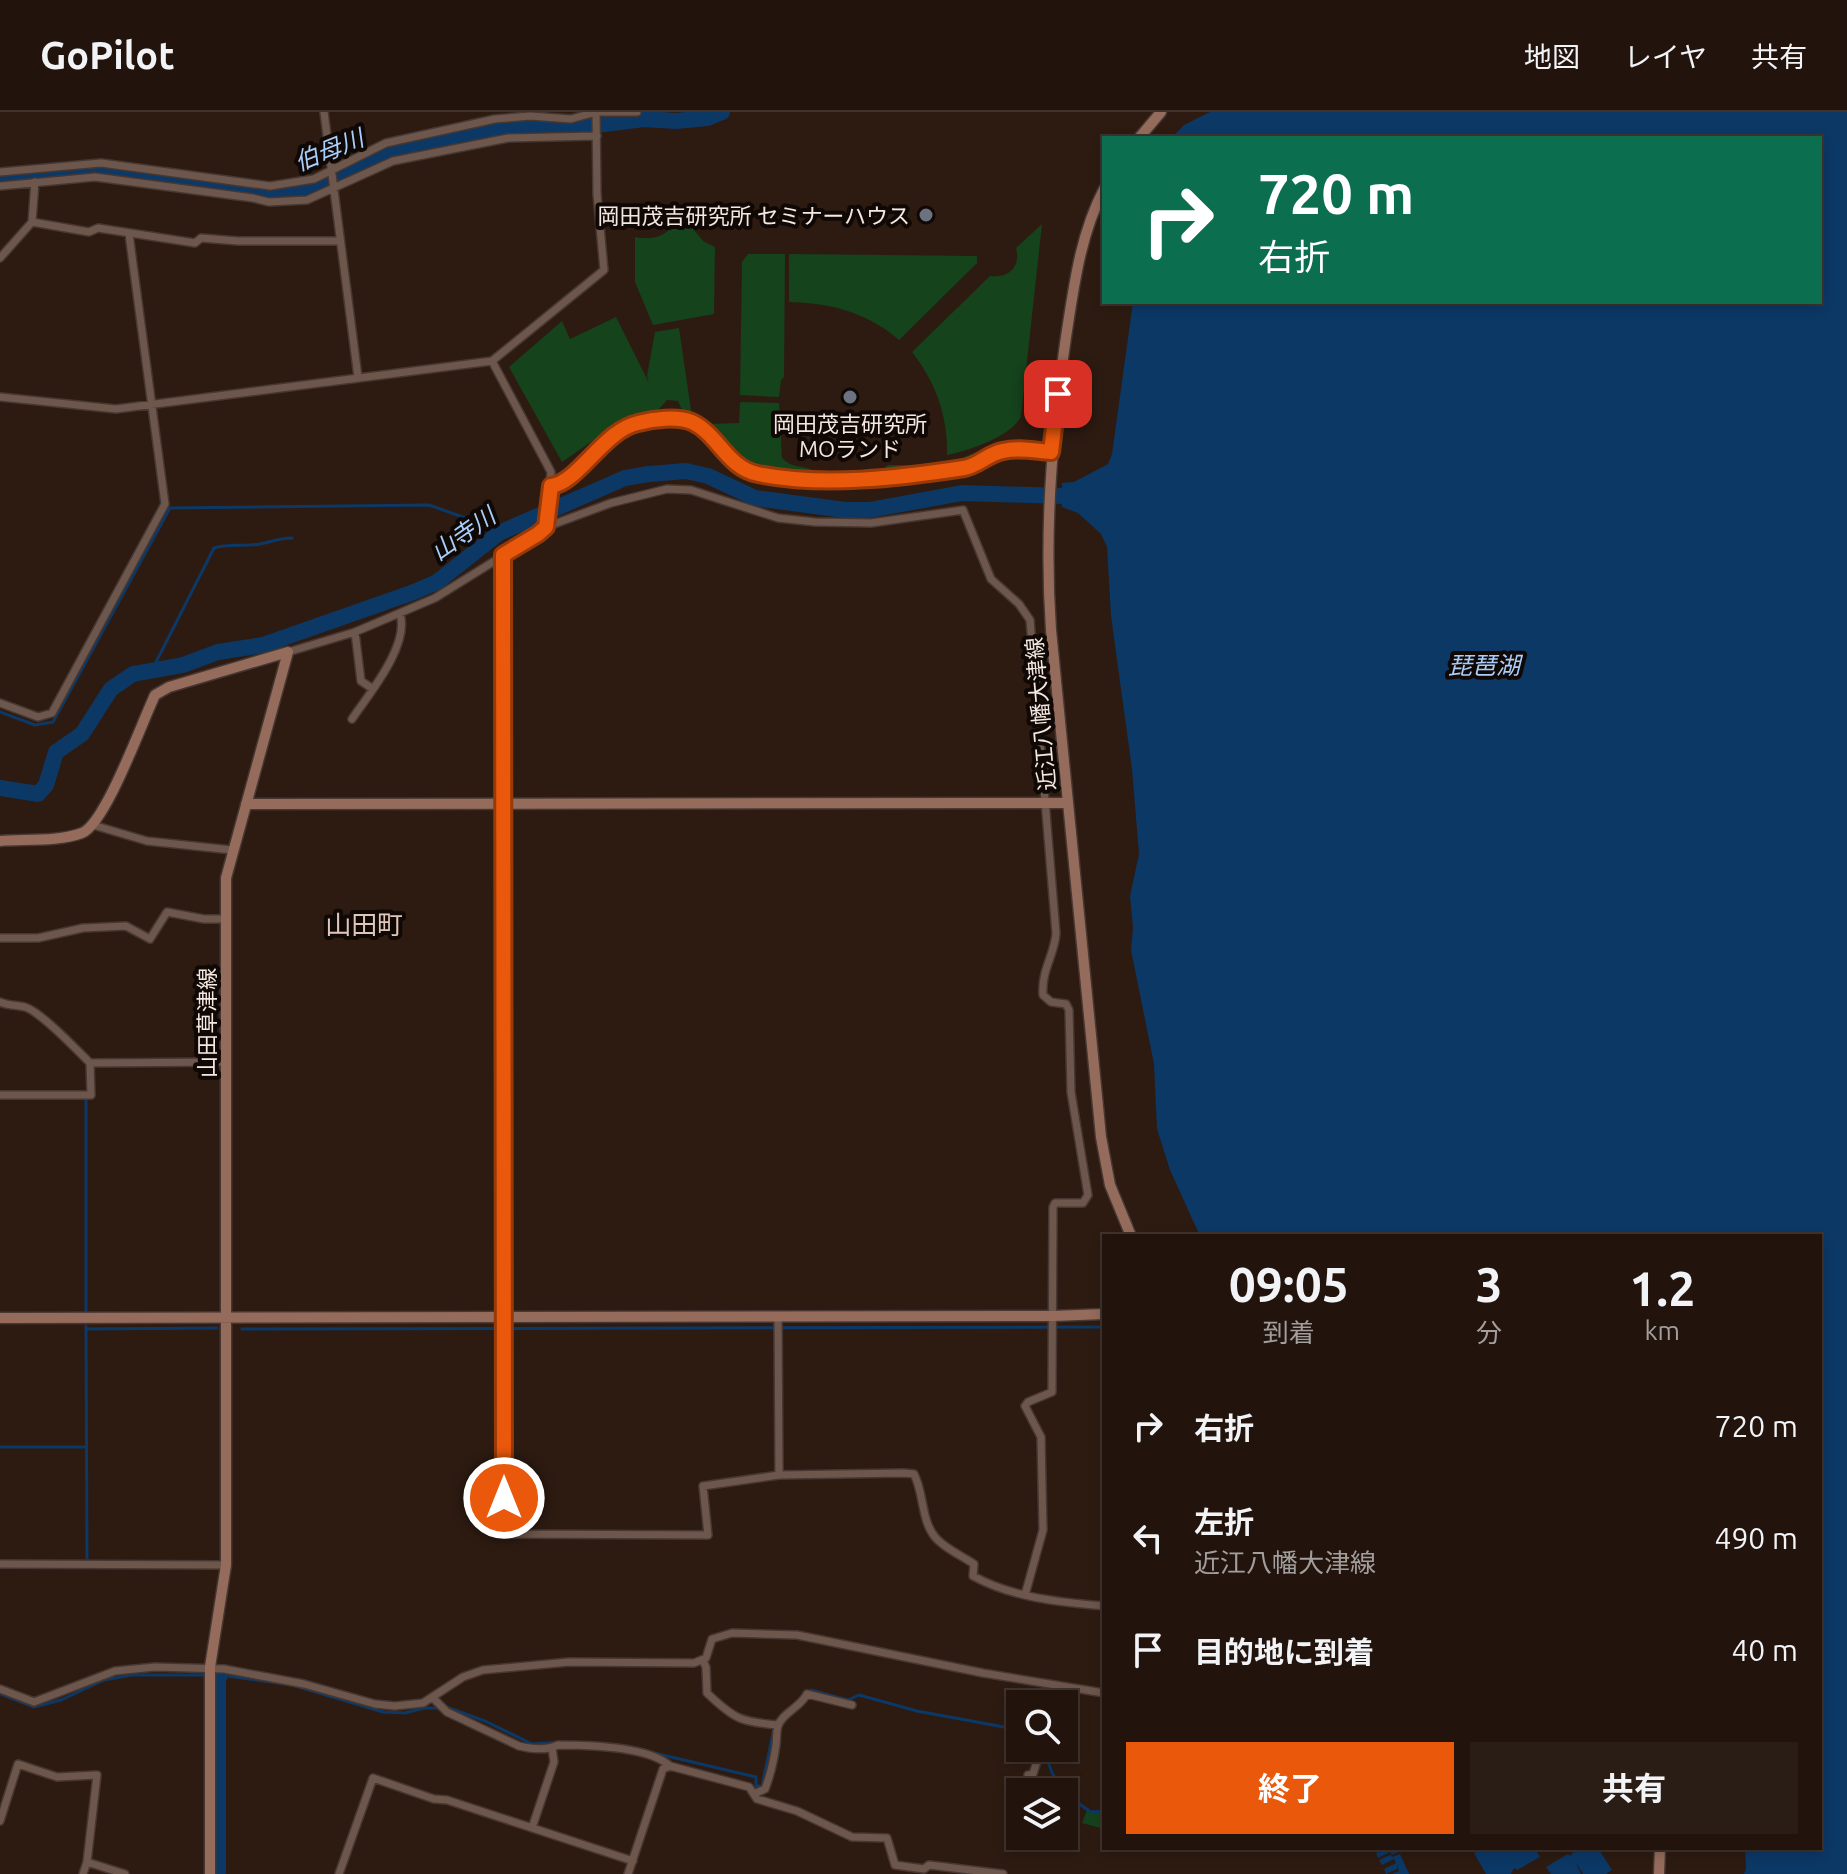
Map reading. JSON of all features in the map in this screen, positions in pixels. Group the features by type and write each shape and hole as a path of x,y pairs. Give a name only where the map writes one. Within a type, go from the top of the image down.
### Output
{"street":[{"path":"324,112 358,377"},
{"path":"0,397 116,409 492,361 604,270 597,194 596,112"},
{"path":"0,172 101,163 270,186 314,179 386,143 455,127 509,117 571,119 596,112 637,112"},
{"path":"1141,136 1161,112"},
{"path":"0,186 111,178 269,202 291,202 322,196 333,185 393,161 508,138 597,136"},
{"path":"204,191 206,178"},
{"path":"0,258 32,222 35,182"},
{"name":"近江八幡大津線","path":"1102,193 1091,216 1078,260 1051,452 1049,598 1103,1148 1115,1201 1130,1234"},
{"path":"32,222 89,232 98,228 195,243 201,238 340,241"},
{"path":"0,703 38,717 52,713 165,504 129,234"},
{"path":"492,361 551,472 546,524"},
{"path":"551,486 563,481 620,429 637,423 672,419 691,421 704,430 738,466 756,474 833,480 873,479 969,467 1002,451 1051,452"},
{"path":"0,841 58,837 85,832 93,825 127,760 155,695 169,687 355,632 400,614 435,598 538,534 546,524 667,489 691,490 778,518 815,522 871,523 963,510 991,579 1019,604 1030,620 1056,933 1056,942 1048,956 1043,995 1051,1002 1066,1004 1069,1010 1071,1092 1088,1195 1083,1203 1055,1203 1053,1207 1052,1392 1025,1406 1041,1437 1043,1530 1025,1595"},
{"path":"503,555 505,1534 708,1535 703,1486 779,1475 914,1474 935,1536 974,1564 973,1576 1047,1601 1102,1606"},
{"path":"352,719 395,651 403,626 400,614"},
{"path":"355,632 361,681 373,689"},
{"name":"山田草津線","path":"210,1874 210,1667 226,1565 226,878 288,652"},
{"path":"246,804 1068,803"},
{"path":"93,825 147,841 232,850"},
{"path":"0,938 38,938 83,928 126,926 150,939 167,912 204,919 226,919"},
{"path":"0,1002 14,1008 26,1007 61,1034 90,1063 91,1095 0,1095"},
{"path":"90,1063 226,1062"},
{"path":"0,1318 226,1316 504,1325 1053,1325 1102,1314"},
{"path":"778,1324 779,1475"},
{"path":"0,1564 226,1565"},
{"path":"778,1725 744,1722 707,1693 703,1661 712,1639 725,1634 779,1632 983,1673 1102,1693"},
{"path":"0,1689 34,1702 115,1671 210,1667 304,1684 375,1704 414,1705 463,1677 483,1670 569,1662 703,1661"},
{"path":"754,1794 765,1789 768,1781 778,1725 807,1694 852,1705"},
{"path":"432,1697 447,1712 519,1746 531,1749 558,1745 606,1747 662,1759 670,1766 749,1787 757,1799 797,1811 852,1837 890,1836 895,1865 923,1872 929,1865 1003,1874"},
{"path":"532,1828 554,1762 552,1748"},
{"path":"1028,1775 1033,1774 1037,1762"},
{"path":"0,1821 18,1764 57,1777 97,1775 83,1874"},
{"path":"628,1874 663,1769 670,1766"},
{"path":"339,1874 373,1778 633,1861"},
{"path":"1659,1874 1660,1850"},
{"path":"87,1862 125,1874"}],"green space":[{"path":"1042,224 1021,416 1000,436 947,455 939,400 912,352 990,276 1003,275 1012,270 1017,261 1016,248"},
{"path":"673,225 690,225 703,241 715,247 714,314 653,325 635,282 635,237 656,237"},
{"path":"748,254 785,254 784,377 779,397 740,395 742,262"},
{"path":"789,254 977,256 977,263 899,340 874,322 847,311 819,304 789,302"},
{"path":"616,317 649,383 647,376 655,332 679,328 692,417 685,416 678,401 667,400 658,410 618,423 562,462 509,367 562,321 570,339"},
{"path":"742,402 779,403 782,458 790,464 816,472 880,472 888,465 945,465 946,462 992,446 1020,440 1019,445 1000,446 967,463 944,467 866,475 755,469 736,459 707,424 739,423"},
{"path":"1087,1810 1091,1813 1102,1812 1102,1828 1082,1823"}],"water":[{"name":"琵琶湖","path":"1210,112 1847,112 1847,1874 1744,1874 1745,1850 1822,1850 1822,1234 1199,1234 1170,1170 1157,1129 1154,1064 1131,950 1133,928 1130,896 1139,854 1132,769 1111,616 1107,547 1101,534 1078,513 1062,507 1062,483 1074,482 1108,464 1112,454 1133,304 1822,304 1822,136 1173,136 1184,125"},
{"path":"1398,1850 1391,1855 1400,1854 1409,1874 1392,1874 1399,1871 1397,1865 1397,1869 1386,1874 1384,1869 1396,1863 1394,1859 1382,1865 1379,1860 1392,1854 1390,1852 1378,1858 1376,1853"},
{"path":"1479,1850 1536,1850 1540,1857 1517,1870 1514,1868 1511,1874 1486,1874 1474,1853"},
{"path":"1577,1850 1599,1850 1612,1870 1606,1874 1583,1874 1575,1861 1581,1874 1551,1874 1546,1867"}],"waterway":[{"name":"伯母川","path":"0,179 94,170 271,193 304,190 380,155 508,127 572,128 644,119 676,121 707,118 722,112"},
{"name":"山寺川","path":"0,788 38,794 46,785 56,752 82,734 111,689 133,674 183,665 218,652 263,645 414,592 437,582 499,533 625,478 686,471 708,476 755,498 845,510 869,510 962,493 1062,496 1080,492"},
{"path":"0,712 35,725 53,722 170,508 429,505 491,527 497,535"},
{"path":"153,668 214,548 292,538"},
{"path":"86,1100 86,1311"},
{"path":"86,1326 87,1558"},
{"path":"242,1329 1102,1327"},
{"path":"86,1329 217,1328"},
{"path":"0,1447 86,1447"},
{"path":"0,1694 34,1707 61,1700 104,1680 132,1675 220,1675 292,1685 383,1712 449,1708 532,1744 559,1742"},
{"path":"218,1872 220,1675"},
{"path":"807,1694 811,1690 848,1700 859,1695 917,1711 1006,1727"},
{"path":"650,1752 756,1777 756,1786 762,1786 774,1728"},
{"path":"1049,1762 1054,1777 1074,1800 1091,1812 1102,1811"}],"place":[{"name":"岡田茂吉研究所 セミナーハウス","path":"926,215"},
{"name":"岡田茂吉研究所 MOランド","path":"850,397"}],"district":[{"name":"山田町","path":"364,924"}],"route":[{"path":"504,1498 503,555 546,527 551,486 563,481 620,429 637,423 672,419 691,421 704,430 738,466 756,474 833,480 873,479 969,467 1002,451 1051,452 1058,394"}]}
